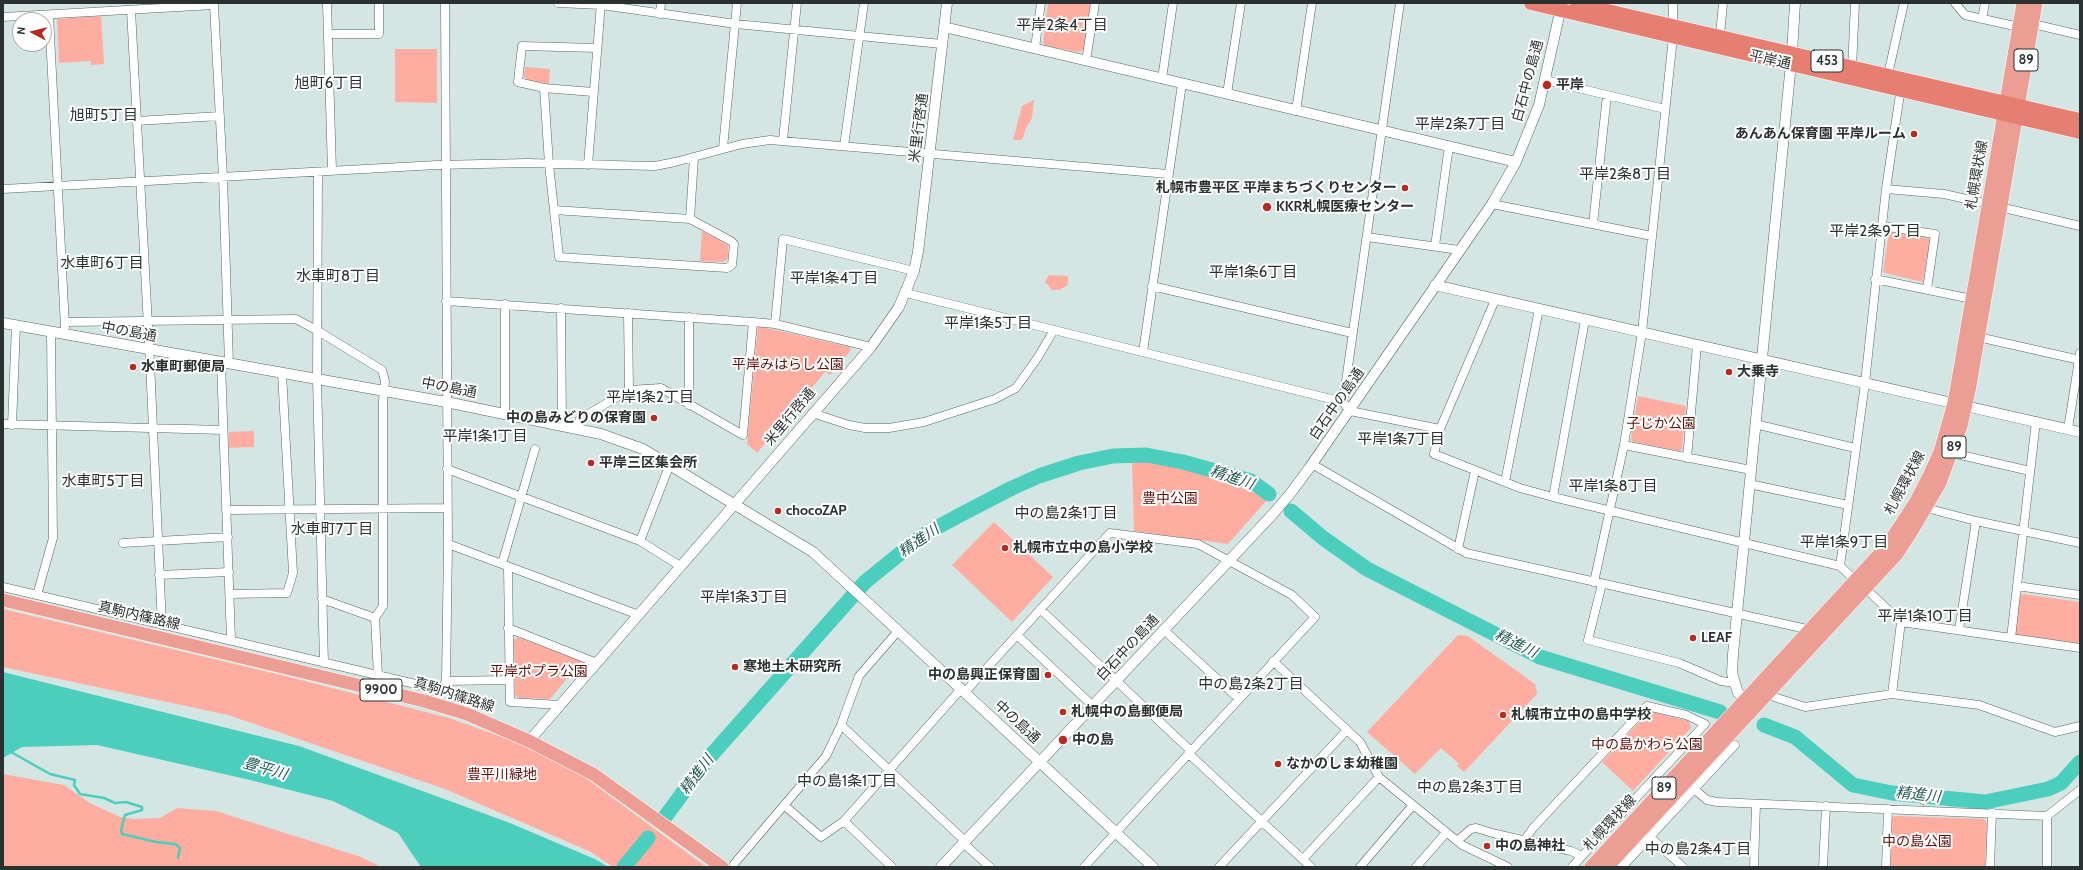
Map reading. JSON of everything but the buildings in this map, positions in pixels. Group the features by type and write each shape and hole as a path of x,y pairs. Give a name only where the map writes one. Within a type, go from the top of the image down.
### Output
{"highway":[{"name":"平岸通","path":"1531,3 1561,6 2011,110 2080,120"},
{"name":"平岸通","path":"1573,3 1672,31 1720,36 1791,59 1852,68 1886,82"},
{"name":"平岸通","path":"2011,110 2080,132"}],"main road":[{"name":"札幌環状線","path":"2011,110 2019,27 2023,3"},
{"name":"札幌環状線","path":"1607,867 1768,695 1861,585 1915,503 1940,452 1960,404 1978,337 1994,206 2011,110 2033,24 2036,3"},
{"name":"札幌環状線","path":"1591,867 1811,630 1897,554 1926,508 1940,483 1952,453 1960,404 1972,298 1994,206"},
{"name":"真駒内篠路線","path":"3,600 424,701 467,714 529,741 593,774 728,865"}],"street":[{"path":"327,3 332,171"},
{"path":"328,34 379,34 379,3"},
{"path":"3,587 441,690 446,681 448,544 446,402 445,3"},
{"path":"559,3 601,4 660,14 736,24 942,44"},
{"path":"660,14 661,3"},
{"path":"723,148 737,3"},
{"path":"783,140 797,3"},
{"path":"844,146 864,3"},
{"name":"米里行啓通","path":"529,741 812,413 871,347 892,318 906,293 914,271 918,252 947,3"},
{"path":"1035,48 1041,3"},
{"path":"1086,61 1095,3"},
{"path":"1162,79 1173,3"},
{"path":"1227,94 1241,3"},
{"path":"1296,111 1312,3"},
{"path":"1343,402 1400,3"},
{"path":"1673,3 1665,109 1642,332 1624,445 1588,640 1679,663 1721,681 1735,683"},
{"path":"1720,36 1722,3"},
{"path":"1747,699 1738,693 1733,667 1743,542 1762,360 1795,3"},
{"path":"1852,68 1855,3"},
{"path":"1886,82 1904,3"},
{"path":"1955,3 1965,15 2019,27"},
{"path":"1982,19 1985,3"},
{"path":"588,165 601,4"},
{"path":"52,15 214,5 223,177 228,321 223,430 231,640"},
{"name":"白石中の島通","path":"941,867 1228,562 1290,494 1312,464 1492,204 1516,162 1539,105 1561,6"},
{"path":"131,10 162,625"},
{"path":"2033,24 2080,35"},
{"path":"944,27 1516,162"},
{"path":"593,92 544,88 518,82 522,46 597,48"},
{"path":"51,52 66,336"},
{"path":"1545,80 1665,109"},
{"path":"1143,352 1182,84"},
{"path":"1840,566 1865,383 1875,279 1886,189 1901,85"},
{"path":"544,88 549,164 559,257 727,268 732,265 734,244 732,241 690,219 554,210"},
{"path":"1593,224 1607,95"},
{"path":"136,121 220,116"},
{"path":"3,189 446,165 549,164 655,166 694,157 723,148 756,142 783,140 1168,174"},
{"path":"1435,246 1449,146"},
{"path":"690,219 694,157"},
{"path":"318,172 317,379 319,509 324,663"},
{"path":"1886,189 1944,194 2080,226"},
{"path":"1492,204 1652,236"},
{"path":"1882,226 1935,234 1927,289"},
{"path":"1367,237 1459,250"},
{"path":"775,324 783,239 914,271"},
{"path":"1875,279 1972,298"},
{"path":"1436,285 1496,300 2080,432"},
{"path":"1152,286 1352,333"},
{"path":"906,293 1343,402 1350,411 1440,429"},
{"path":"1496,300 1440,429 1434,454 1505,482 1553,497 1840,566 1902,622 2080,648"},
{"path":"446,301 775,324 871,347"},
{"path":"505,414 506,304"},
{"path":"561,308 562,425"},
{"path":"1505,482 1539,309"},
{"path":"628,313 629,390"},
{"path":"689,317 689,406"},
{"path":"66,322 296,320 318,331 382,370 385,381 383,606 375,618 378,675"},
{"path":"1553,497 1584,320"},
{"path":"576,428 580,419 629,390 662,388 689,406 743,435 753,322"},
{"name":"中の島通","path":"3,323 66,336 148,349 446,402 576,428 630,443 670,464 813,552 1153,867"},
{"path":"12,424 16,326"},
{"path":"812,413 849,425 865,428 889,428 924,422 995,399 1016,388 1038,357 1054,330"},
{"path":"37,595 52,538 51,333"},
{"path":"1978,337 2080,358 2068,429"},
{"path":"1687,458 1697,345"},
{"path":"230,594 287,593 293,573 282,373"},
{"path":"2010,638 2036,421"},
{"path":"3,424 223,430"},
{"path":"1755,424 1855,448"},
{"path":"1624,445 1751,470"},
{"path":"534,450 505,565 510,702 560,705"},
{"path":"1952,453 2030,471"},
{"path":"640,540 670,464"},
{"path":"1312,464 1466,553 1811,630"},
{"path":"447,470 640,540 680,566"},
{"path":"1458,549 1475,471"},
{"path":"1749,484 1848,505"},
{"path":"226,510 447,508"},
{"path":"1926,508 2080,543"},
{"path":"1959,630 1976,520"},
{"path":"785,806 821,837 844,821 889,770 1110,533 1198,544 1228,562 1292,596 1315,617 1084,867"},
{"path":"123,543 228,538"},
{"path":"448,544 639,615"},
{"path":"159,575 229,572"},
{"path":"2016,586 2080,595"},
{"path":"322,599 375,618"},
{"path":"1040,609 1311,867"},
{"path":"1892,694 1902,622"},
{"path":"508,628 597,663"},
{"path":"1164,630 1240,699"},
{"path":"728,865 785,806 826,756 841,725 859,676 898,631"},
{"path":"1016,635 1093,706"},
{"path":"1273,662 1360,742 1379,777 1457,841 1496,865 1508,867"},
{"path":"446,681 509,680"},
{"path":"1768,695 1805,708 1892,694 1980,705 2055,732 2080,726"},
{"path":"1524,841 1533,828 1647,706 1686,715 1705,724 1572,867"},
{"path":"841,725 990,867"},
{"path":"1220,867 1347,730"},
{"path":"1622,867 1735,745"},
{"path":"1303,859 1379,777"},
{"path":"1694,789 1709,801 2047,816 2080,790"},
{"path":"1754,867 1756,804"},
{"path":"1360,867 1413,805"},
{"path":"1823,867 1826,806"},
{"path":"1886,867 1888,809"},
{"path":"1990,867 1992,813"},
{"path":"2047,816 2048,867"},
{"path":"844,821 892,867"},
{"path":"1457,841 1474,828 1571,851 1582,856"},
{"path":"1416,867 1446,833"},
{"path":"1650,837 1683,867"}],"green space":[{"path":"1048,3 1091,3 1084,50 1078,52 1046,46 1043,43"},
{"path":"101,16 104,64 91,65 91,61 59,63 57,19"},
{"path":"395,49 437,49 437,103 395,102"},
{"path":"525,67 550,69 549,84 528,80 524,77"},
{"path":"1034,100 1032,118 1026,128 1022,140 1013,140 1022,106"},
{"path":"702,231 728,245 728,259 723,262 700,261"},
{"path":"1889,232 1928,238 1930,240 1923,282 1885,273 1883,271"},
{"path":"1049,275 1068,276 1068,285 1059,290 1052,290 1045,282"},
{"name":"平岸みはらし公園","path":"758,326 850,347 851,350 830,375 825,372 757,453 747,444"},
{"name":"子じか公園","path":"1638,396 1686,406 1682,449 1680,451 1633,442 1631,439"},
{"path":"254,431 254,447 229,448 229,432"},
{"name":"豊中公園","path":"1132,461 1174,463 1206,473 1268,499 1228,544 1134,531"},
{"path":"994,522 1053,577 1012,622 952,565"},
{"path":"2023,594 2080,602 2080,645 2016,635 2019,596"},
{"name":"豊平川緑地","path":"3,609 285,676 449,718 510,740 575,770 706,867 613,867 591,852 445,789 228,715 3,667"},
{"path":"1458,635 1468,636 1535,684 1537,694 1464,772 1457,766 1459,764 1441,748 1415,774 1367,732"},
{"name":"平岸ポプラ公園","path":"517,637 582,661 550,699 519,698 515,695 514,640"},
{"name":"中の島かわら公園","path":"1653,712 1689,721 1691,728 1633,791 1602,762 1647,714"},
{"path":"3,774 64,785 90,803 120,817 134,819 160,818 177,808 216,811 361,857 381,867 3,867"},
{"name":"中の島公園","path":"1892,817 1984,819 1987,823 1985,867 1890,867"}],"water":[{"name":"豊平川","path":"3,672 299,746 510,823 597,860 608,867 421,867 398,833 333,801 250,780 97,745 22,747 3,758"}],"waterway":[{"name":"精進川","path":"665,817 707,760 865,582 923,535 960,515 1039,476 1079,463 1113,456 1146,455 1183,462 1251,481 1269,494"},
{"name":"精進川","path":"1291,511 1323,538 1367,569 1540,657 1720,712"},
{"name":"精進川","path":"1764,725 1795,737 1853,785 1892,793 1985,802 2048,789 2061,783 2080,762"},
{"path":"11,752 50,774 75,780 74,785 80,794 104,798 115,803 126,802 142,807 142,810 125,815 121,830 122,834 156,842 175,844 180,848 178,858"},
{"name":"精進川","path":"624,867 648,838"}],"place":[{"name":"平岸","path":"1547,85"},
{"name":"あんあん保育園 平岸ルーム","path":"1914,134"},
{"name":"札幌市豊平区 平岸まちづくりセンター","path":"1405,188"},
{"name":"KKR札幌医療センター","path":"1267,207"},
{"name":"水車町郵便局","path":"133,367"},
{"name":"大乗寺","path":"1729,372"},
{"name":"中の島みどりの保育園","path":"654,418"},
{"name":"平岸三区集会所","path":"591,463"},
{"name":"chocoZAP","path":"778,511"},
{"name":"札幌市立中の島小学校","path":"1005,548"},
{"name":"LEAF","path":"1693,638"},
{"name":"寒地土木研究所","path":"735,667"},
{"name":"中の島興正保育園","path":"1048,675"},
{"name":"札幌中の島郵便局","path":"1063,712"},
{"name":"札幌市立中の島中学校","path":"1503,715"},
{"name":"中の島","path":"1063,740"},
{"name":"なかのしま幼稚園","path":"1278,764"},
{"name":"中の島神社","path":"1487,846"}],"district":[{"name":"平岸2条4丁目","path":"1062,26"},
{"name":"旭町6丁目","path":"329,84"},
{"name":"旭町5丁目","path":"104,116"},
{"name":"平岸2条7丁目","path":"1460,125"},
{"name":"平岸2条8丁目","path":"1625,175"},
{"name":"平岸2条9丁目","path":"1875,232"},
{"name":"水車町6丁目","path":"102,264"},
{"name":"平岸1条6丁目","path":"1253,273"},
{"name":"水車町8丁目","path":"338,277"},
{"name":"平岸1条4丁目","path":"834,279"},
{"name":"平岸1条5丁目","path":"988,324"},
{"name":"平岸1条2丁目","path":"650,398"},
{"name":"平岸1条1丁目","path":"485,437"},
{"name":"平岸1条7丁目","path":"1401,440"},
{"name":"水車町5丁目","path":"103,482"},
{"name":"平岸1条8丁目","path":"1613,487"},
{"name":"中の島2条1丁目","path":"1066,514"},
{"name":"水車町7丁目","path":"332,530"},
{"name":"平岸1条9丁目","path":"1844,543"},
{"name":"平岸1条3丁目","path":"744,598"},
{"name":"平岸1条10丁目","path":"1925,617"},
{"name":"中の島2条2丁目","path":"1251,685"},
{"name":"中の島1条1丁目","path":"847,782"},
{"name":"中の島2条3丁目","path":"1470,788"},
{"name":"中の島2条4丁目","path":"1698,850"}]}
